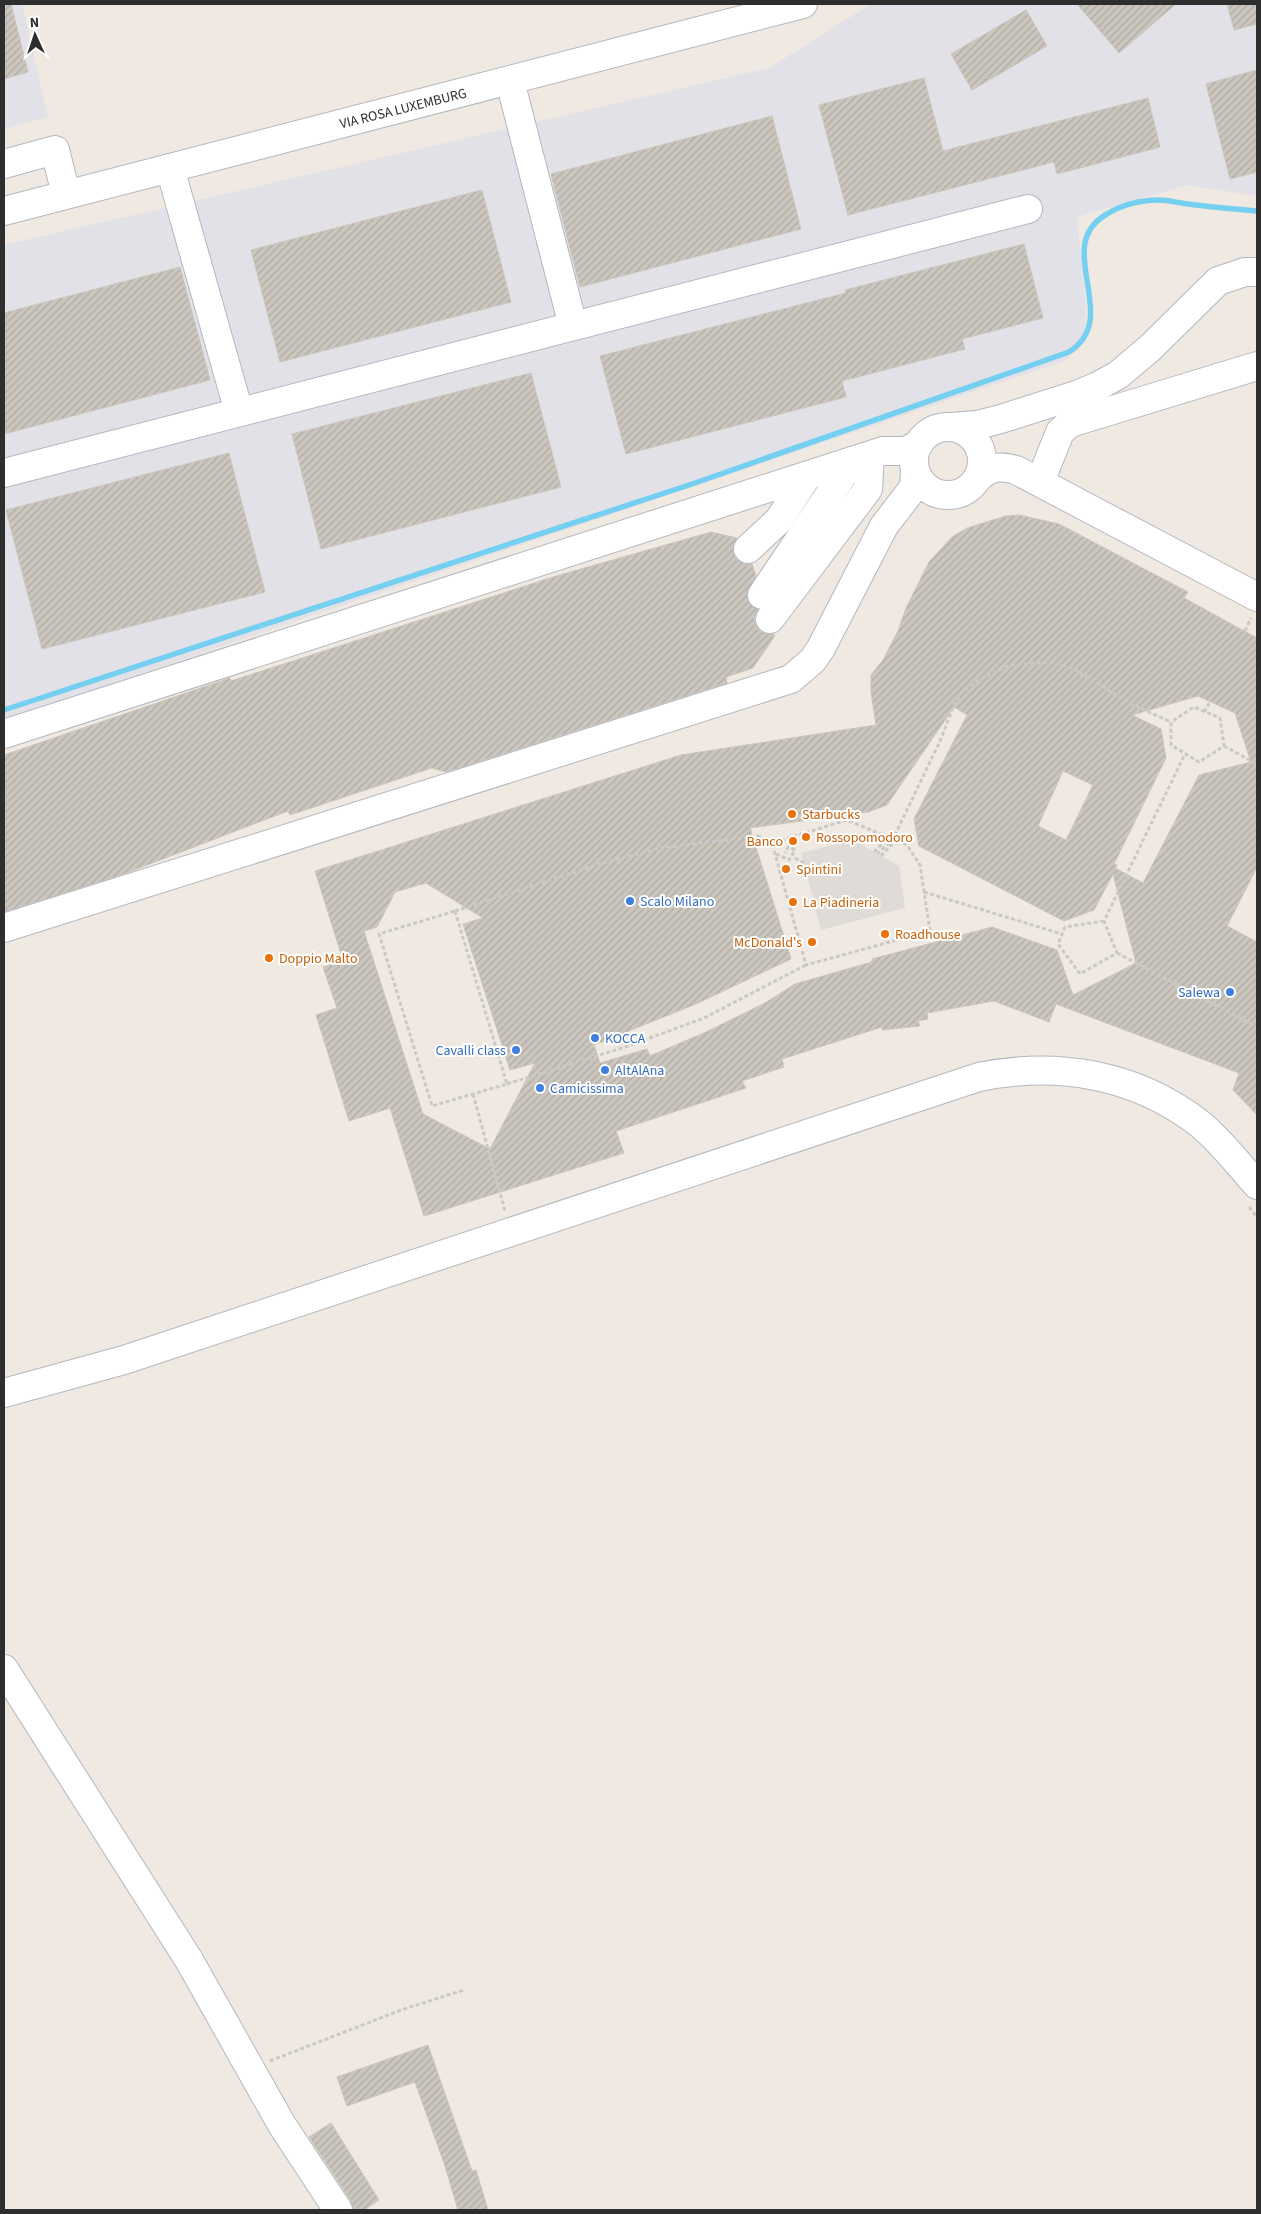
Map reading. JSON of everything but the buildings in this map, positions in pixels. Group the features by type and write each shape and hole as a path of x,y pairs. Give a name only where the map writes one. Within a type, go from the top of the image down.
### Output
{"street":[{"name":"VIA ROSA LUXEMBURG","path":"4,210 510,81 802,4"},
{"path":"510,81 573,326"},
{"path":"4,164 55,150 66,194"},
{"path":"170,168 239,412"},
{"path":"4,473 1028,209"},
{"path":"4,734 861,458 891,450 906,450 919,444 930,432 940,428 977,425 1079,394 1118,375 1150,348 1218,281 1244,272 1257,272"},
{"path":"1040,482 1060,432 1070,422 1257,366"},
{"path":"979,449 986,429 1001,418"},
{"path":"952,428 962,430 972,437 979,449 982,457 982,468 977,479"},
{"path":"4,928 791,679 813,660 821,648 884,526 914,487 914,460 919,444"},
{"path":"766,607 868,489 861,458"},
{"path":"898,508 913,499 938,494 950,495 960,493 970,487 991,468 1008,468 1040,482 1257,598"},
{"path":"915,471 920,481 928,489 938,494"},
{"path":"748,549 779,520 808,476"},
{"path":"4,1393 124,1360 979,1077 1006,1072 1058,1070 1089,1074 1119,1080 1147,1091 1200,1125 1251,1194"},
{"path":"4,1669 189,1960 282,2126 338,2210"}],"path":[{"path":"892,839 877,854 892,839 941,739 955,702 961,693 976,681 999,670 1012,666 1052,662 1072,668 1133,705 1171,722"},
{"path":"1204,712 1210,702"},
{"path":"1171,722 1194,707 1220,718 1224,746"},
{"path":"1171,722 1170,745 1198,762 1224,746"},
{"path":"1224,746 1257,764"},
{"path":"1185,754 1104,921 1117,953 1257,1027"},
{"path":"847,820 892,839 907,845 920,865 930,931 806,965 704,1018 628,1046 432,1106 380,934 596,865 662,848 758,836 772,843 847,820"},
{"path":"772,843 806,965"},
{"path":"775,854 789,860 796,850 788,847 785,853"},
{"path":"794,858 804,863"},
{"path":"924,892 1062,934"},
{"path":"455,911 507,1084"},
{"path":"1104,921 1065,927 1058,944 1080,974 1117,953"},
{"path":"472,1094 511,1232"},
{"path":"1251,1194 1257,1217"},
{"path":"252,2072 299,2049 401,2010 464,1990"}],"shaded area":[{"path":"4,4 22,4 48,117 4,129"},
{"path":"871,4 1257,4 1257,196 1187,185 1077,217 1086,306 1085,339 1067,360 4,720 4,245 769,68"},
{"path":"853,840 899,866 905,908 821,930 801,853"}],"waterway":[{"path":"4,710 692,484 1069,352 1084,337 1090,320 1090,301 1084,262 1085,244 1091,228 1107,214 1131,204 1158,200 1257,211"}],"place":[{"name":"Starbucks","path":"792,814"},
{"name":"Rossopomodoro","path":"806,837"},
{"name":"Banco","path":"793,841"},
{"name":"Spintini","path":"786,869"},
{"name":"Scalo Milano","path":"630,901"},
{"name":"La Piadineria","path":"793,902"},
{"name":"Roadhouse","path":"885,934"},
{"name":"McDonald's","path":"812,942"},
{"name":"Doppio Malto","path":"269,958"},
{"name":"Salewa","path":"1230,992"},
{"name":"KOCCA","path":"595,1038"},
{"name":"Cavalli class","path":"516,1050"},
{"name":"AltAlAna","path":"605,1070"},
{"name":"Camicissima","path":"540,1088"}]}
